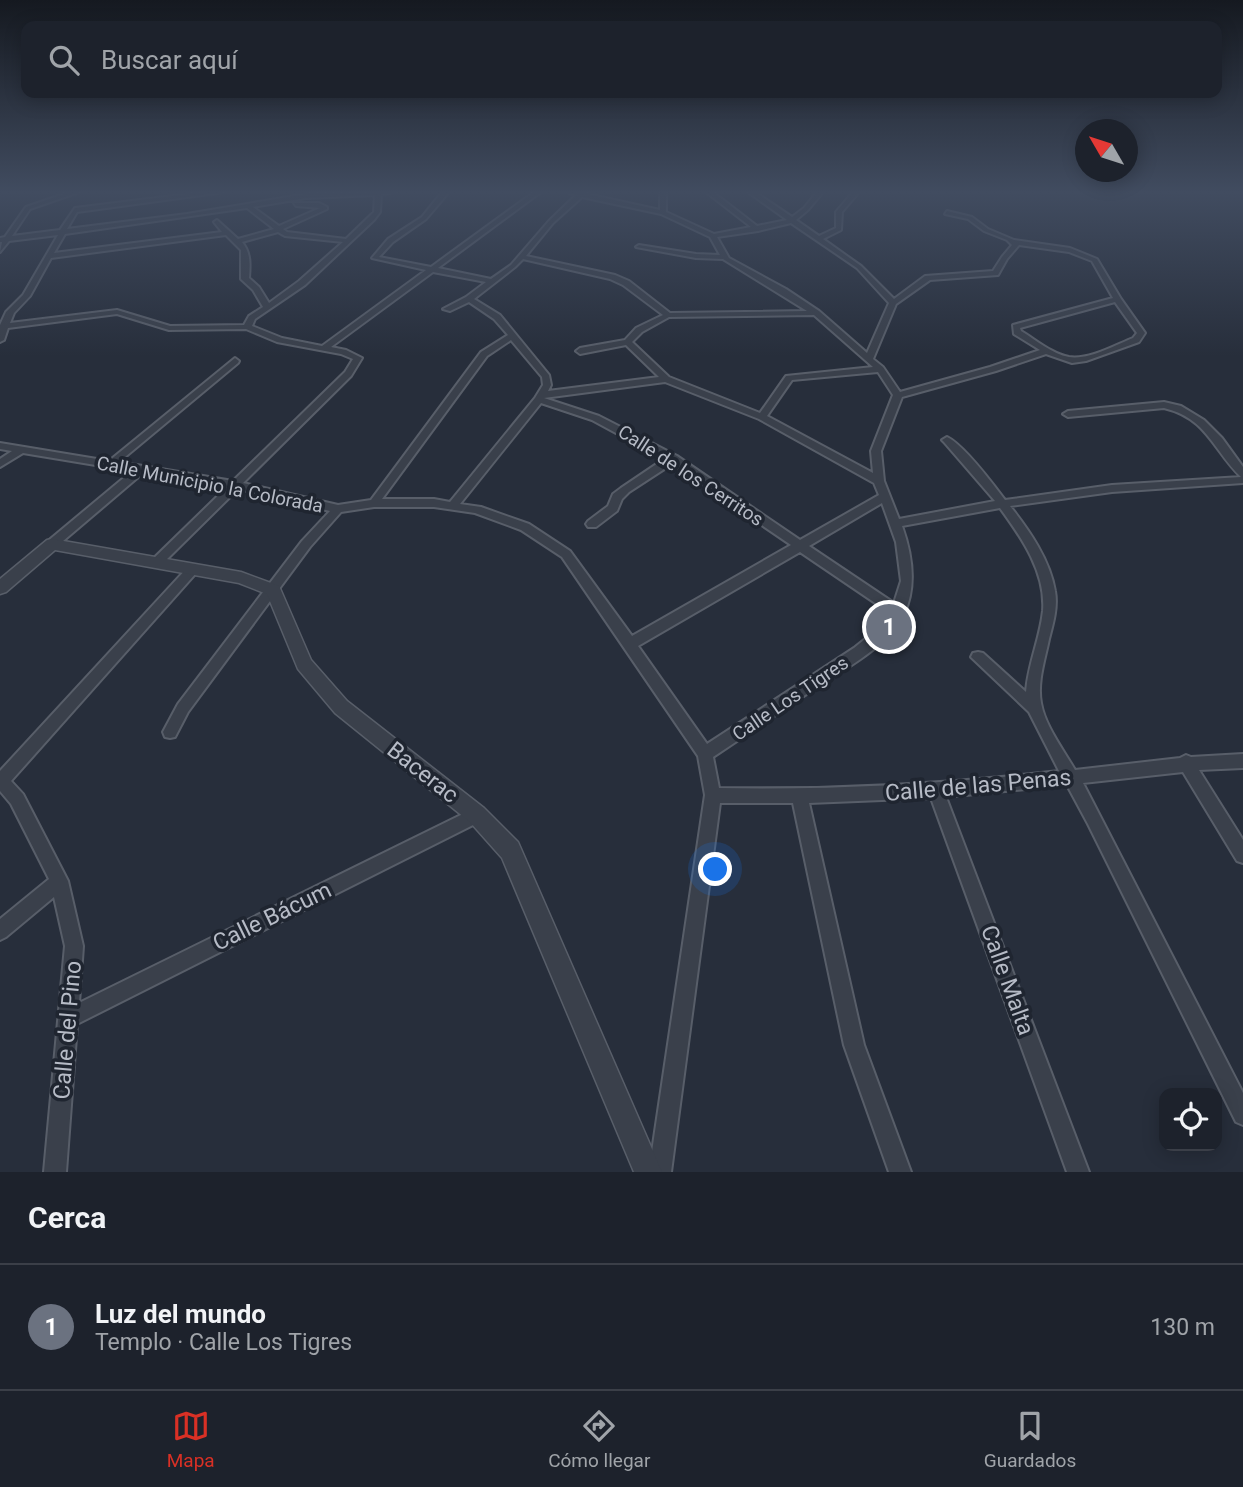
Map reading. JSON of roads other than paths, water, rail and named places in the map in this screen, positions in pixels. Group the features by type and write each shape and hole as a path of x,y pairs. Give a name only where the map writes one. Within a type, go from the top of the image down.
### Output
{"street":[{"path":"0,341 10,312 26,296 54,247"},
{"path":"49,256 121,247"},
{"path":"243,247 248,256 246,279 268,308"},
{"path":"247,327 252,318 302,283 342,247"},
{"path":"386,247 375,258 429,271 490,281"},
{"path":"323,349 463,247"},
{"path":"447,309 469,299 522,257 531,247"},
{"path":"639,247 696,256 724,257"},
{"path":"719,247 724,257 737,267 783,291 816,313 880,369 898,395 993,369 1048,349"},
{"path":"830,247 859,267 893,303"},
{"path":"869,359 893,303 928,278 995,273 1014,247"},
{"path":"1047,247 1070,250 1095,260 1117,299 1141,333 1136,340 1079,360 1066,358 1017,332 1016,327 1117,299"},
{"path":"522,257 612,277 668,315"},
{"path":"453,506 541,397 547,385 546,377 498,317 469,299"},
{"path":"3,327 117,312 169,328 247,327 280,340 358,358 348,374 156,562"},
{"path":"579,351 628,342 639,330 668,315 816,313"},
{"path":"374,503 484,354 512,336"},
{"path":"628,342 666,379 762,417 879,481"},
{"path":"111,464 235,361"},
{"path":"762,417 789,378 827,372 880,369"},
{"path":"541,397 666,379"},
{"name":"Calle Los Tigres","path":"705,754 859,652 885,631 898,612 907,581 902,542 879,481 876,451 898,395"},
{"name":"Calle de los Cerritos","path":"541,397 584,412 673,458 898,612"},
{"path":"1068,414 1164,405 1179,407 1203,422 1243,474"},
{"path":"947,440 968,462 1025,534 1047,577 1050,608 1033,687 1035,708"},
{"name":"Calle Municipio la Colorada","path":"0,446 236,485 338,509 374,503 434,503 453,506 526,527 566,554 705,754 713,795 660,1172"},
{"path":"0,464 19,451"},
{"name":"Calle Municipio la Colorada","path":"0,456 19,451"},
{"path":"592,524 613,508 617,497 625,490 673,458"},
{"path":"0,588 141,469"},
{"path":"896,523 999,503 1191,481 1243,480"},
{"path":"630,643 884,497"},
{"path":"170,732 183,708 306,544 338,509"},
{"path":"52,544 241,578 273,590"},
{"path":"0,781 193,569"},
{"name":"Bacerac","path":"273,590 304,664 341,707 477,815 510,850 648,1172"},
{"path":"978,657 1035,708 1073,777 1243,1115"},
{"name":"Calle de las Penas","path":"713,795 800,797 936,790 1073,777 1185,762 1243,761"},
{"path":"1185,762 1243,855"},
{"name":"Calle del Pino","path":"0,781 18,799 58,881 74,946 55,1172"},
{"name":"Calle Malta","path":"936,790 1078,1172"},
{"path":"800,797 854,1045 900,1172"},
{"name":"Calle Bácum","path":"68,1018 477,815"},
{"path":"0,931 58,881"}],"place":[{"name":"Luz del mundo","path":"889,627"}]}
